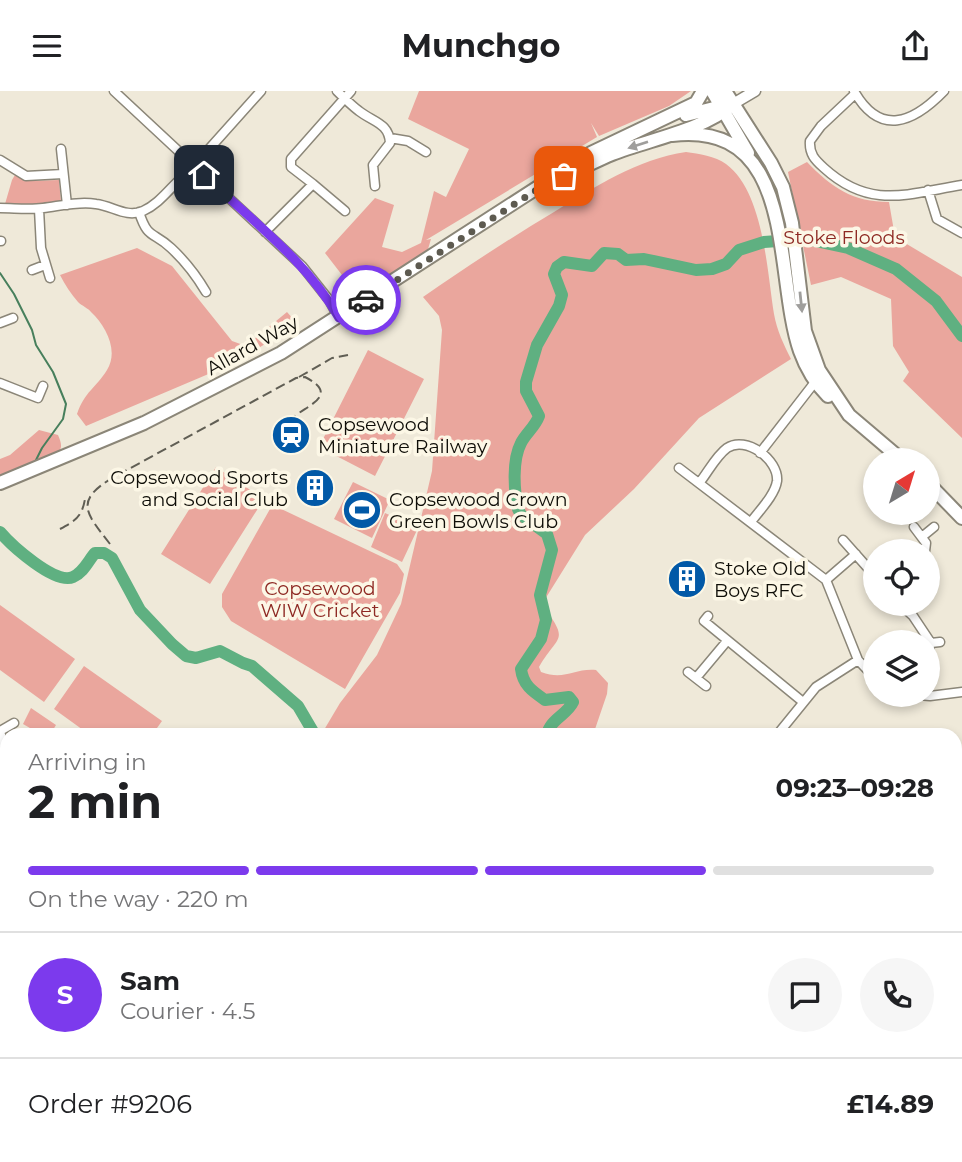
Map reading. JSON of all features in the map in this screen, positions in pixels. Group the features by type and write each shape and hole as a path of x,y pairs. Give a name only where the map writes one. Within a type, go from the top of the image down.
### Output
{"main road":[{"name":"Allard Way","path":"0,483 87,448 230,380 339,318 592,153 696,103 703,91"},
{"path":"712,91 729,101 771,163 782,187 793,229 789,248 791,318 800,350 821,383 849,415 888,448"},
{"name":"Allard Way","path":"638,130 729,101"},
{"name":"Allard Way","path":"541,187 611,155 672,135 729,101"},
{"path":"729,101 765,185 779,231 789,248"},
{"path":"729,101 731,112 764,168 765,185"},
{"path":"672,135 696,133 717,138 733,145 757,168"},
{"path":"940,495 962,518"}],"street":[{"path":"114,91 302,266 329,300 339,318"},
{"path":"247,91 254,98"},
{"path":"0,208 39,209 97,204 125,213 139,212 150,206 187,172 197,167 201,158 261,91"},
{"path":"337,91 362,114 381,123 390,138 388,149 373,165 375,186"},
{"path":"345,211 291,167 289,162 351,91"},
{"path":"729,101 755,91"},
{"path":"944,91 922,112 905,120 895,121 873,115 863,107 855,92 813,136 810,146 814,159 839,181 858,192 887,196 962,185"},
{"path":"390,138 408,141 426,152"},
{"path":"61,149 67,205"},
{"path":"0,160 26,176 63,174"},
{"path":"265,232 313,184"},
{"path":"928,190 937,219 962,233"},
{"path":"39,209 41,248 50,278"},
{"path":"139,212 147,232 174,251 197,276 206,292"},
{"path":"32,270 45,265"},
{"path":"0,323 13,318"},
{"path":"0,383 38,398 43,386"},
{"path":"760,453 821,383"},
{"path":"700,482 725,449 746,445 760,453 773,465 777,480 775,488 751,522"},
{"path":"679,468 826,580 858,660 863,665"},
{"path":"914,527 923,537 934,527"},
{"path":"843,540 863,562"},
{"path":"826,580 856,554"},
{"path":"708,616 704,621 803,702"},
{"path":"696,678 727,641"},
{"path":"783,728 816,687 858,660"},
{"path":"688,672 706,686"},
{"path":"940,695 962,692"},
{"path":"6,728 15,723"}],"green space":[{"path":"419,91 691,91 669,106 599,136 591,123 597,137 426,240 431,239 426,256 359,297 325,253 375,198 394,205 382,247 402,252 421,243 434,191 446,197 469,149 408,119"},
{"path":"686,152 722,161 739,177 749,193 762,234 775,320 791,359 699,418 634,489 585,535 542,604 559,632 556,642 539,667 541,672 563,675 596,670 608,683 595,728 325,728 340,703 377,655 401,604 432,471 442,330 439,316 423,297 504,243 601,184 634,167"},
{"name":"Stoke Floods","path":"807,162 844,192 865,199 889,202 895,237 962,277 962,438 903,381 909,372 893,346 891,299 841,277 811,285 788,172"},
{"path":"15,175 30,181 59,180 61,202 38,205 5,204"},
{"path":"137,248 172,266 232,341 246,346 287,312 294,320 288,330 232,364 86,426 77,414 84,400 107,370 112,355 111,347 102,324 75,299 60,275"},
{"path":"368,350 424,379 375,476 319,447"},
{"path":"39,430 58,435 61,446 58,454 0,475 0,459 10,455"},
{"path":"216,467 264,499 210,584 161,554"},
{"name":"Copsewood Crown Green Bowls Club","path":"353,482 390,500 372,538 334,519"},
{"name":"Copsewood WIW Cricket","path":"275,506 397,564 404,574 400,593 345,689 231,621 222,607 222,594 270,509"},
{"path":"385,513 418,528 402,562 371,547"},
{"path":"0,605 75,659 44,702 0,670"},
{"path":"84,666 162,721 157,728 80,728 54,709"},
{"path":"31,708 56,725 54,728 30,728 23,724"}],"waterway":[{"path":"550,728 573,702 569,697 545,700 529,687 522,675 521,669 541,639 546,620 540,595 552,550 547,534 521,515 515,476 518,450 539,416 526,391 526,382 537,345 559,306 562,295 554,274 557,267 564,262 592,266 604,253 618,254 626,260 644,259 696,270 712,269 726,264 739,250 764,242 806,239 848,248 896,269 936,301 962,336"},
{"path":"0,273 14,294 66,404 63,419 36,460"},
{"path":"0,532 45,570 65,578 80,572 95,553 104,553 112,558 140,610 186,656 196,658 220,651 252,666 298,706 311,728"}],"railway":[{"path":"299,377 332,358 348,355"},
{"path":"110,544 90,516 88,508 88,501 101,485 296,378 305,377 316,384 320,395 293,418 283,438"},
{"path":"60,529 77,518 85,499"}],"way so far":[{"path":"366,300 541,187 564,176"}],"place":[{"name":"Copsewood Miniature Railway","path":"291,435"},
{"name":"Copsewood Sports and Social Club","path":"315,488"},
{"name":"Copsewood Crown Green Bowls Club","path":"362,510"},
{"name":"Stoke Old Boys RFC","path":"687,579"}],"route":[{"path":"204,175 302,266 329,300 339,318 366,300"}]}
